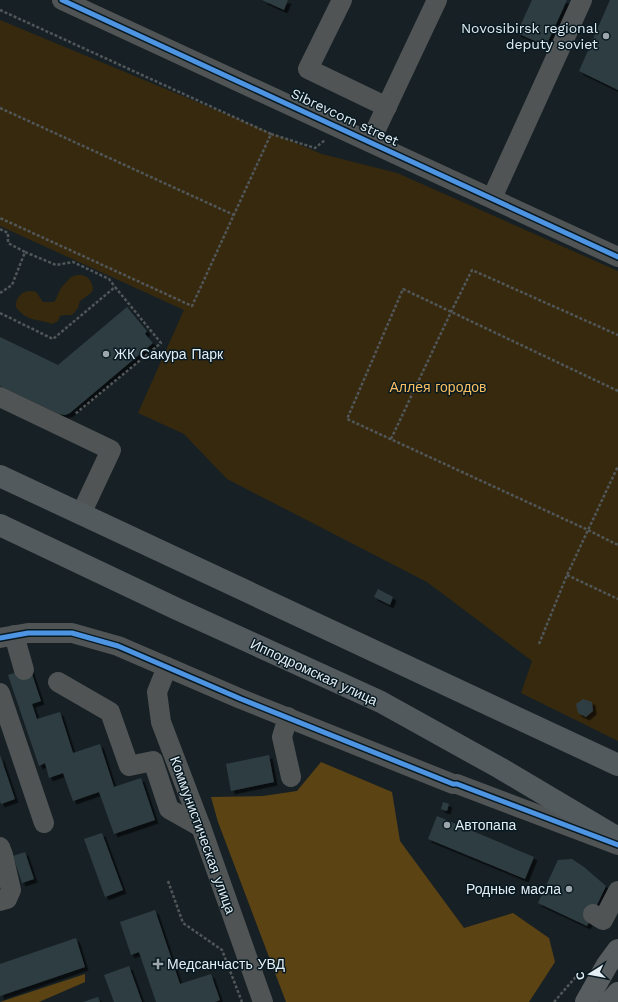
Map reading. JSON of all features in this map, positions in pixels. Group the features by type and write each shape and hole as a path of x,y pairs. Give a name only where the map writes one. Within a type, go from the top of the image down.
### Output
{"highway":[{"path":"0,476 618,765"},
{"name":"Ипподромская улица","path":"0,525 170,606 381,702 500,768 618,838"}],"main road":[{"path":"586,1002 613,957"},
{"path":"610,1002 618,993"}],"street":[{"name":"Sibrevcom street","path":"62,0 618,257"},
{"path":"342,0 308,69 387,107"},
{"path":"370,142 437,0"},
{"path":"492,198 582,0"},
{"path":"0,397 111,450 81,514"},
{"path":"24,670 7,636 28,633 72,633 118,646 453,784 465,787 618,845"},
{"name":"Коммунистическая улица","path":"167,667 157,692 161,722 201,828 263,1002"},
{"path":"58,682 110,712 129,766 153,761 169,809 201,828"},
{"path":"0,693 44,823"},
{"path":"288,717 282,737 290,777"},
{"path":"0,847 11,890 7,898 0,901"},
{"path":"593,914 603,920 618,891"}],"path":[{"path":"0,10 271,134 192,306 0,218"},
{"path":"0,108 234,215"},
{"path":"0,229 8,233 8,243 25,252 56,265 73,262 109,279 161,343 61,426"},
{"path":"0,294 12,285 25,252"},
{"path":"390,439 472,270 618,335"},
{"path":"0,313 53,339 115,287"},
{"path":"618,391 403,289 347,419 618,545"},
{"path":"539,644 567,575 618,466"},
{"path":"567,575 618,599"},
{"path":"168,881 183,923 222,950 242,1002"},
{"path":"554,1002 584,967"}],"green space":[{"name":"Аллея городов","path":"0,20 322,154 397,173 618,271 618,741 521,693 532,661 427,582 227,479 184,434 138,413 184,310 0,226"},
{"path":"77,275 88,278 93,289 91,293 80,301 78,308 72,315 60,316 58,321 52,324 29,318 20,312 16,307 19,296 28,291 36,292 43,302 55,301 61,288 71,277"}],"shaded area":[{"path":"321,762 392,792 400,841 464,928 513,913 549,938 555,962 529,1002 286,1002 218,822 211,797 263,796 297,791"},
{"path":"85,974 85,982 39,1002 0,1002"}],"building":[{"path":"262,0 288,0 284,10"},
{"path":"532,0 567,0 546,46 517,33"},
{"name":"Novosibirsk regional deputy soviet","path":"610,0 618,0 618,90 579,71"},
{"name":"ЖК Сакура Парк","path":"127,307 147,331 145,334 153,343 70,413 65,415 59,414 0,386 0,337 58,365"},
{"path":"378,589 393,597 390,605 374,597"},
{"path":"30,668 41,701 32,704 37,719 60,712 73,753 100,744 114,787 141,778 155,820 114,834 99,792 73,801 63,773 49,778 45,763 39,766 8,675"},
{"path":"583,699 592,702 593,711 586,717 578,713 576,704"},
{"path":"0,755 15,799 1,804 0,801"},
{"path":"269,755 274,782 231,791 226,764"},
{"path":"443,802 449,804 447,811 441,809"},
{"path":"437,816 534,857 525,879 428,839"},
{"path":"102,833 123,890 105,897 84,839"},
{"path":"25,852 34,879 22,883 13,856"},
{"path":"572,859 606,886 587,926 538,903 558,860"},
{"name":"Медсанчасть УВД","path":"155,910 180,984 211,974 220,1000 215,1002 156,1002 139,952 131,955 120,922"},
{"path":"76,938 85,967 0,996 0,964"},
{"path":"129,966 142,1002 114,1002 104,975"},
{"path":"98,997 100,1002 83,1002"}],"cycle path":[{"path":"62,0 618,257"},
{"path":"0,638 28,633 72,633 118,646 241,699 453,784 457,784 618,845"}],"place":[{"name":"Novosibirsk regional deputy soviet","path":"606,36"},
{"name":"ЖК Сакура Парк","path":"106,354"},
{"name":"Автопапа","path":"447,825"},
{"name":"Родные масла","path":"569,889"},
{"name":"Медсанчасть УВД","path":"158,964"}]}
